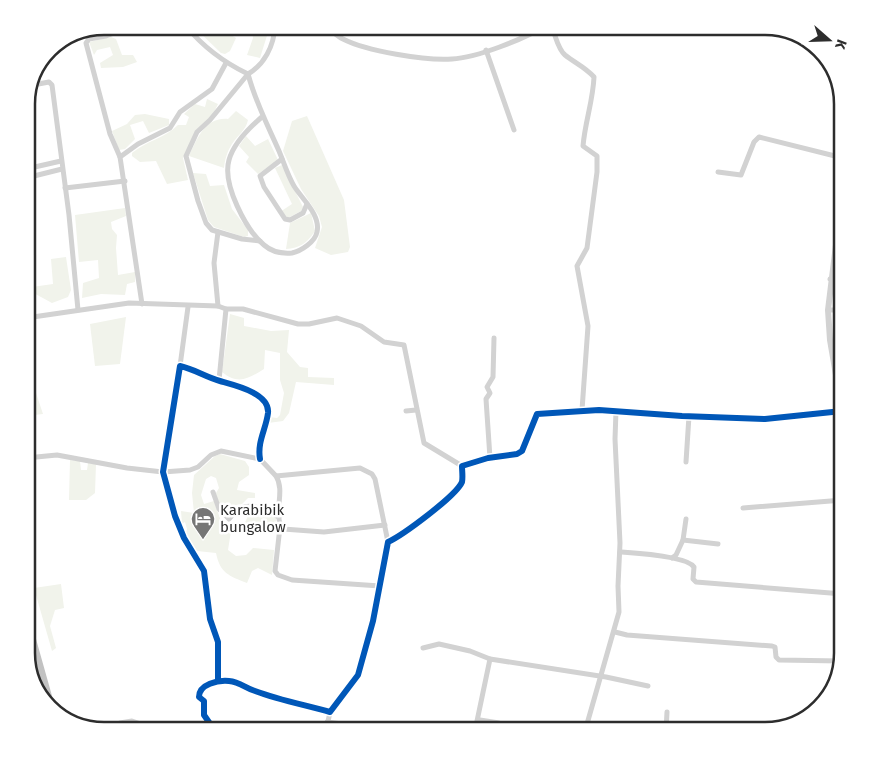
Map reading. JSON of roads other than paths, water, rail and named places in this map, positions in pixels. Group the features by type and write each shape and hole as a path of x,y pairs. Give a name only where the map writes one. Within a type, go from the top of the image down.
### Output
{"highway":[{"path":"35,652 46,690"}],"street":[{"path":"109,35 89,39 86,43 95,68 97,90 110,134 120,157 142,304"},
{"path":"194,35 205,48 226,63 248,74"},
{"path":"260,242 212,230 206,223 198,201 186,156 197,132 210,120 248,74 259,68 268,52 273,35"},
{"path":"337,35 343,39 368,48 425,57 452,59 486,50 527,35"},
{"path":"554,35 564,54 585,67 594,77 593,97 584,130 583,146 597,156 597,172 587,248 577,266 588,326 582,410"},
{"path":"486,50 514,130"},
{"path":"120,157 138,144 170,128 180,112 212,89 226,63"},
{"path":"248,74 253,95 263,116 293,185 307,204 317,224 317,233 311,242 299,251 289,253 271,251 260,242 233,198 229,179 229,161 247,130 263,116"},
{"path":"38,83 49,82 52,85 78,310"},
{"path":"718,172 741,176 754,142 759,137 834,156"},
{"path":"282,159 260,176 264,187 285,219 290,220 303,214 307,204"},
{"path":"35,167 61,162"},
{"path":"35,176 62,170"},
{"path":"65,188 125,181"},
{"path":"218,232 214,263 218,306"},
{"path":"834,251 828,310 834,365"},
{"path":"830,279 834,280"},
{"path":"35,317 129,303 218,306 226,309 243,309 298,324 309,324 336,318 361,326 384,342 404,345 424,443 429,448 462,466 490,458 510,456 522,451 537,414 582,410 765,419 834,415"},
{"path":"188,306 163,472 174,516 184,538 204,570 210,619 218,642 218,681"},
{"path":"219,380 226,309"},
{"path":"828,310 834,310"},
{"path":"490,458 486,399 490,393 486,387 493,378 494,338"},
{"path":"180,366 256,394 264,402 268,412 258,449 260,459 276,476 281,493 280,527 275,571 278,575 292,580 380,586"},
{"path":"406,411 416,410"},
{"path":"587,722 619,612 620,552 614,439 616,411"},
{"path":"686,462 689,416"},
{"path":"35,457 57,455 127,468 163,472 190,470 211,455 221,451 260,459"},
{"path":"388,542 402,535 455,490 462,480 462,466"},
{"path":"276,476 344,469 367,470 375,480 385,525 388,542 380,586 358,675 330,712 326,722"},
{"path":"213,492 218,509 229,518 241,506 250,506 279,517"},
{"path":"743,508 834,501"},
{"path":"672,558 676,555 683,540 686,518"},
{"path":"280,527 287,531 324,532 385,525"},
{"path":"683,540 718,544"},
{"path":"620,552 672,558 692,564 693,579 696,582 834,593"},
{"path":"614,632 772,646 775,647 776,657 779,660 833,662"},
{"path":"422,648 439,644 470,650 490,659 601,678 606,677 648,686"},
{"path":"490,659 477,720 492,722"},
{"path":"209,722 204,715 204,701 199,697 199,691 201,688 218,681 240,682 259,692 330,712"},
{"path":"666,722 667,712"}],"place":[{"name":"Karabibik bungalow","path":"203,540"}]}
